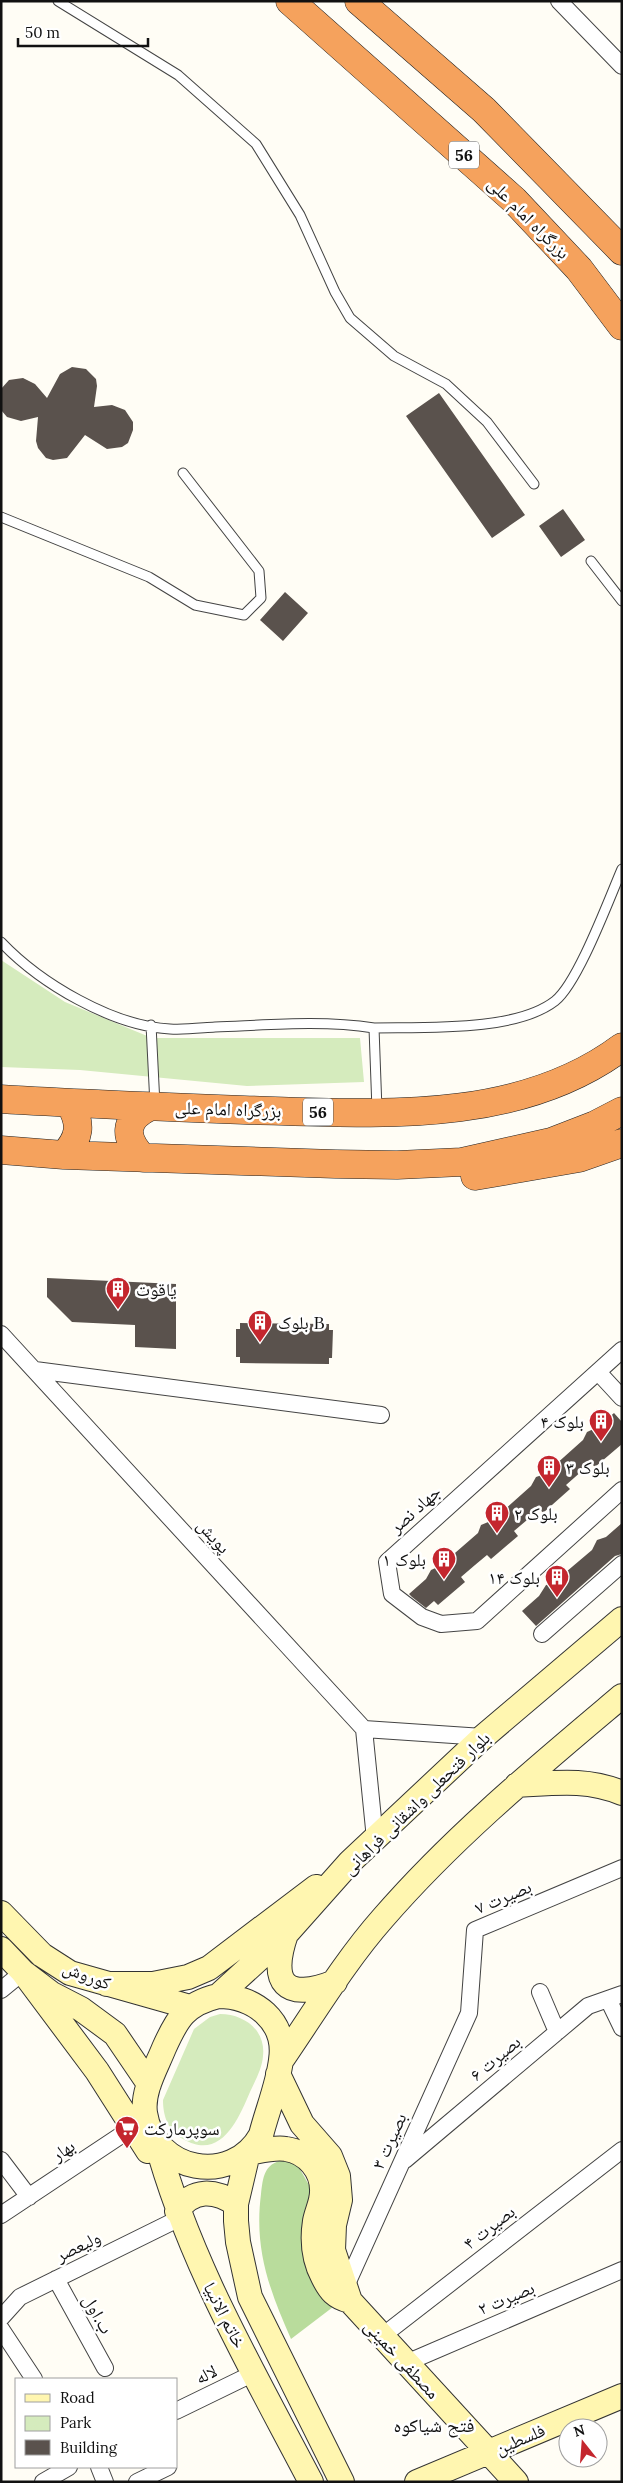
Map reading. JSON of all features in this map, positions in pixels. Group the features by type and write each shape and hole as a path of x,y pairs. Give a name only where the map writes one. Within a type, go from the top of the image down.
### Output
{"highway":[{"name":"بزرگراه امام علی","path":"290,1 514,200 579,269 622,326"},
{"name":"56","path":"359,1 484,110 622,251"},
{"name":"بزرگراه امام علی","path":"1,1098 70,1104 152,1107 377,1112 429,1110 480,1104 520,1096 585,1070 622,1047"},
{"path":"64,1155 74,1144 79,1130 77,1116 70,1104"},
{"path":"143,1158 130,1140 128,1130 132,1119 140,1112 152,1107"},
{"path":"1,1150 143,1158 397,1165 462,1162 551,1142 595,1125 622,1111"},
{"path":"397,1165 478,1177 579,1158 622,1143"}],"main road":[{"name":"بلوار فتحعلی واشقانی فراهانی","path":"218,1996 286,1934 350,1862 483,1738 622,1619"},
{"path":"280,2067 335,1982 382,1919 448,1850 517,1785 622,1696"},
{"path":"517,1785 586,1782 622,1793"},
{"path":"107,1984 153,1984 188,1977 209,1968 350,1862"},
{"name":"کوروش","path":"1,1913 42,1955 70,1973 190,2007"},
{"path":"286,1934 278,1965 280,1975 285,1982 299,1990 321,1988 335,1982"},
{"name":"کوروش","path":"1,1949 24,1972 52,1994 99,2020 115,2034 149,2084"},
{"path":"24,1972 97,2071 145,2129 180,2161 199,2168 228,2165 248,2153 261,2135 280,2067 280,2038 271,2018 247,2000 233,1996 218,1996 190,2007 172,2029 149,2084 145,2098 145,2129"},
{"name":"مصطفی خمینی","path":"280,2067 302,2124 330,2156 338,2176 340,2200 334,2225 333,2250 348,2294 381,2337 516,2482"},
{"name":"خاتم الانبیا","path":"145,2129 167,2180 178,2215 211,2289 311,2482"},
{"name":"مصطفی خمینی","path":"248,2153 286,2149 304,2156 312,2162 321,2179 322,2189 314,2233 316,2259 321,2273 336,2298 348,2294"},
{"name":"خاتم الانبیا","path":"248,2153 236,2204 238,2242 250,2297 342,2482"},
{"path":"178,2215 188,2199 203,2193 220,2194 236,2204"},
{"name":"فلسطین","path":"417,2482 622,2396"}],"street":[{"path":"559,1 622,66"},
{"name":"پویش","path":"1,1334 364,1729"},
{"name":"جهاد نصر","path":"622,1350 386,1562 392,1594 422,1617 441,1624 477,1620 622,1490"},
{"path":"35,1370 381,1415"},
{"path":"598,1372 622,1398"},
{"path":"542,1634 622,1564"},
{"path":"376,1839 364,1729 483,1738"},
{"name":"بصیرت ۷","path":"469,2013 475,1930 622,1868"},
{"path":"1,1990 24,1972"},
{"path":"540,1992 557,2032"},
{"path":"615,1996 622,2028"},
{"name":"بصیرت ۶","path":"401,2164 588,2006 615,1996"},
{"name":"بصیرت ۳","path":"348,2294 401,2164 469,2013"},
{"name":"بهار","path":"1,2215 145,2129"},
{"name":"بصیرت ۴","path":"381,2337 622,2150"},
{"path":"1,2160 29,2197"},
{"name":"ولیعصر","path":"1,2318 20,2297 178,2215"},
{"name":"بصیرت ۲","path":"406,2363 622,2270"},
{"name":"ب.اول","path":"56,2279 105,2368"},
{"path":"1,2329 33,2378"},
{"name":"لاله","path":"178,2411 254,2373"},
{"path":"43,2482 67,2468"},
{"path":"99,2468 105,2482"},
{"path":"137,2482 166,2468"}],"lane":[{"path":"58,1 178,75 256,144 300,215 335,292 350,318 394,356 446,384 487,422 534,484"},
{"path":"1,516 149,577 195,605 244,615 260,598 259,571 183,473"},
{"path":"590,561 622,601"},
{"path":"1,942 18,960 68,993 116,1018 169,1029 310,1024 374,1028 474,1025 531,1015 556,1000 576,974 622,869"},
{"path":"151,1025 152,1107"},
{"path":"374,1028 377,1112"}],"green space":[{"path":"1,960 65,1002 152,1038 360,1038 364,1082 247,1086 80,1070 1,1067"},
{"path":"220,2014 237,2017 252,2025 261,2038 263,2056 258,2075 234,2125 218,2141 208,2145 196,2144 178,2136 170,2127 165,2117 163,2100 194,2029 210,2017"},
{"path":"283,2160 297,2164 309,2185 323,2298 333,2307 291,2339 276,2303 265,2268 259,2214 266,2172 272,2165"}],"building":[{"path":"72,367 86,369 96,379 94,407 112,405 125,410 133,422 133,430 128,443 122,447 107,449 85,435 67,458 53,460 46,458 38,448 36,441 38,417 21,421 7,417 1,410 1,389 9,380 23,378 35,384 47,398 60,374"},
{"path":"439,393 525,515 492,538 406,416"},
{"path":"563,509 585,540 561,557 539,526"},
{"path":"285,592 308,613 283,641 260,620"},
{"name":"یاقوت","path":"47,1278 176,1284 176,1349 135,1347 135,1325 72,1322 47,1297"},
{"path":"240,1323 329,1324 329,1330 333,1330 332,1358 329,1358 329,1364 240,1363 240,1357 236,1357 236,1329 240,1329"},
{"path":"614,1413 622,1422 622,1444 595,1467 591,1463 566,1485 570,1489 543,1513 540,1509 514,1531 518,1536 491,1559 487,1555 461,1577 465,1582 438,1605 434,1601 426,1608 409,1594 426,1579 431,1570 440,1566 478,1533 481,1525 493,1520 531,1486 536,1477 545,1474 583,1440 587,1432 598,1427"},
{"path":"622,1523 622,1554 615,1556 536,1626 522,1611 539,1596 546,1585 553,1583 592,1550 597,1540 606,1537"}],"place":[{"name":"یاقوت","path":"118,1310"},
{"name":"بلوک B","path":"260,1343"},
{"name":"بلوک ۴","path":"601,1442"},
{"name":"بلوک ۳","path":"549,1488"},
{"name":"بلوک ۲","path":"497,1534"},
{"name":"بلوک ۱","path":"444,1580"},
{"name":"بلوک ۱۴","path":"557,1598"},
{"name":"سوپرمارکت","path":"127,2149"}],"district":[{"name":"فتح شیاکوه","path":"434,2425"}]}
